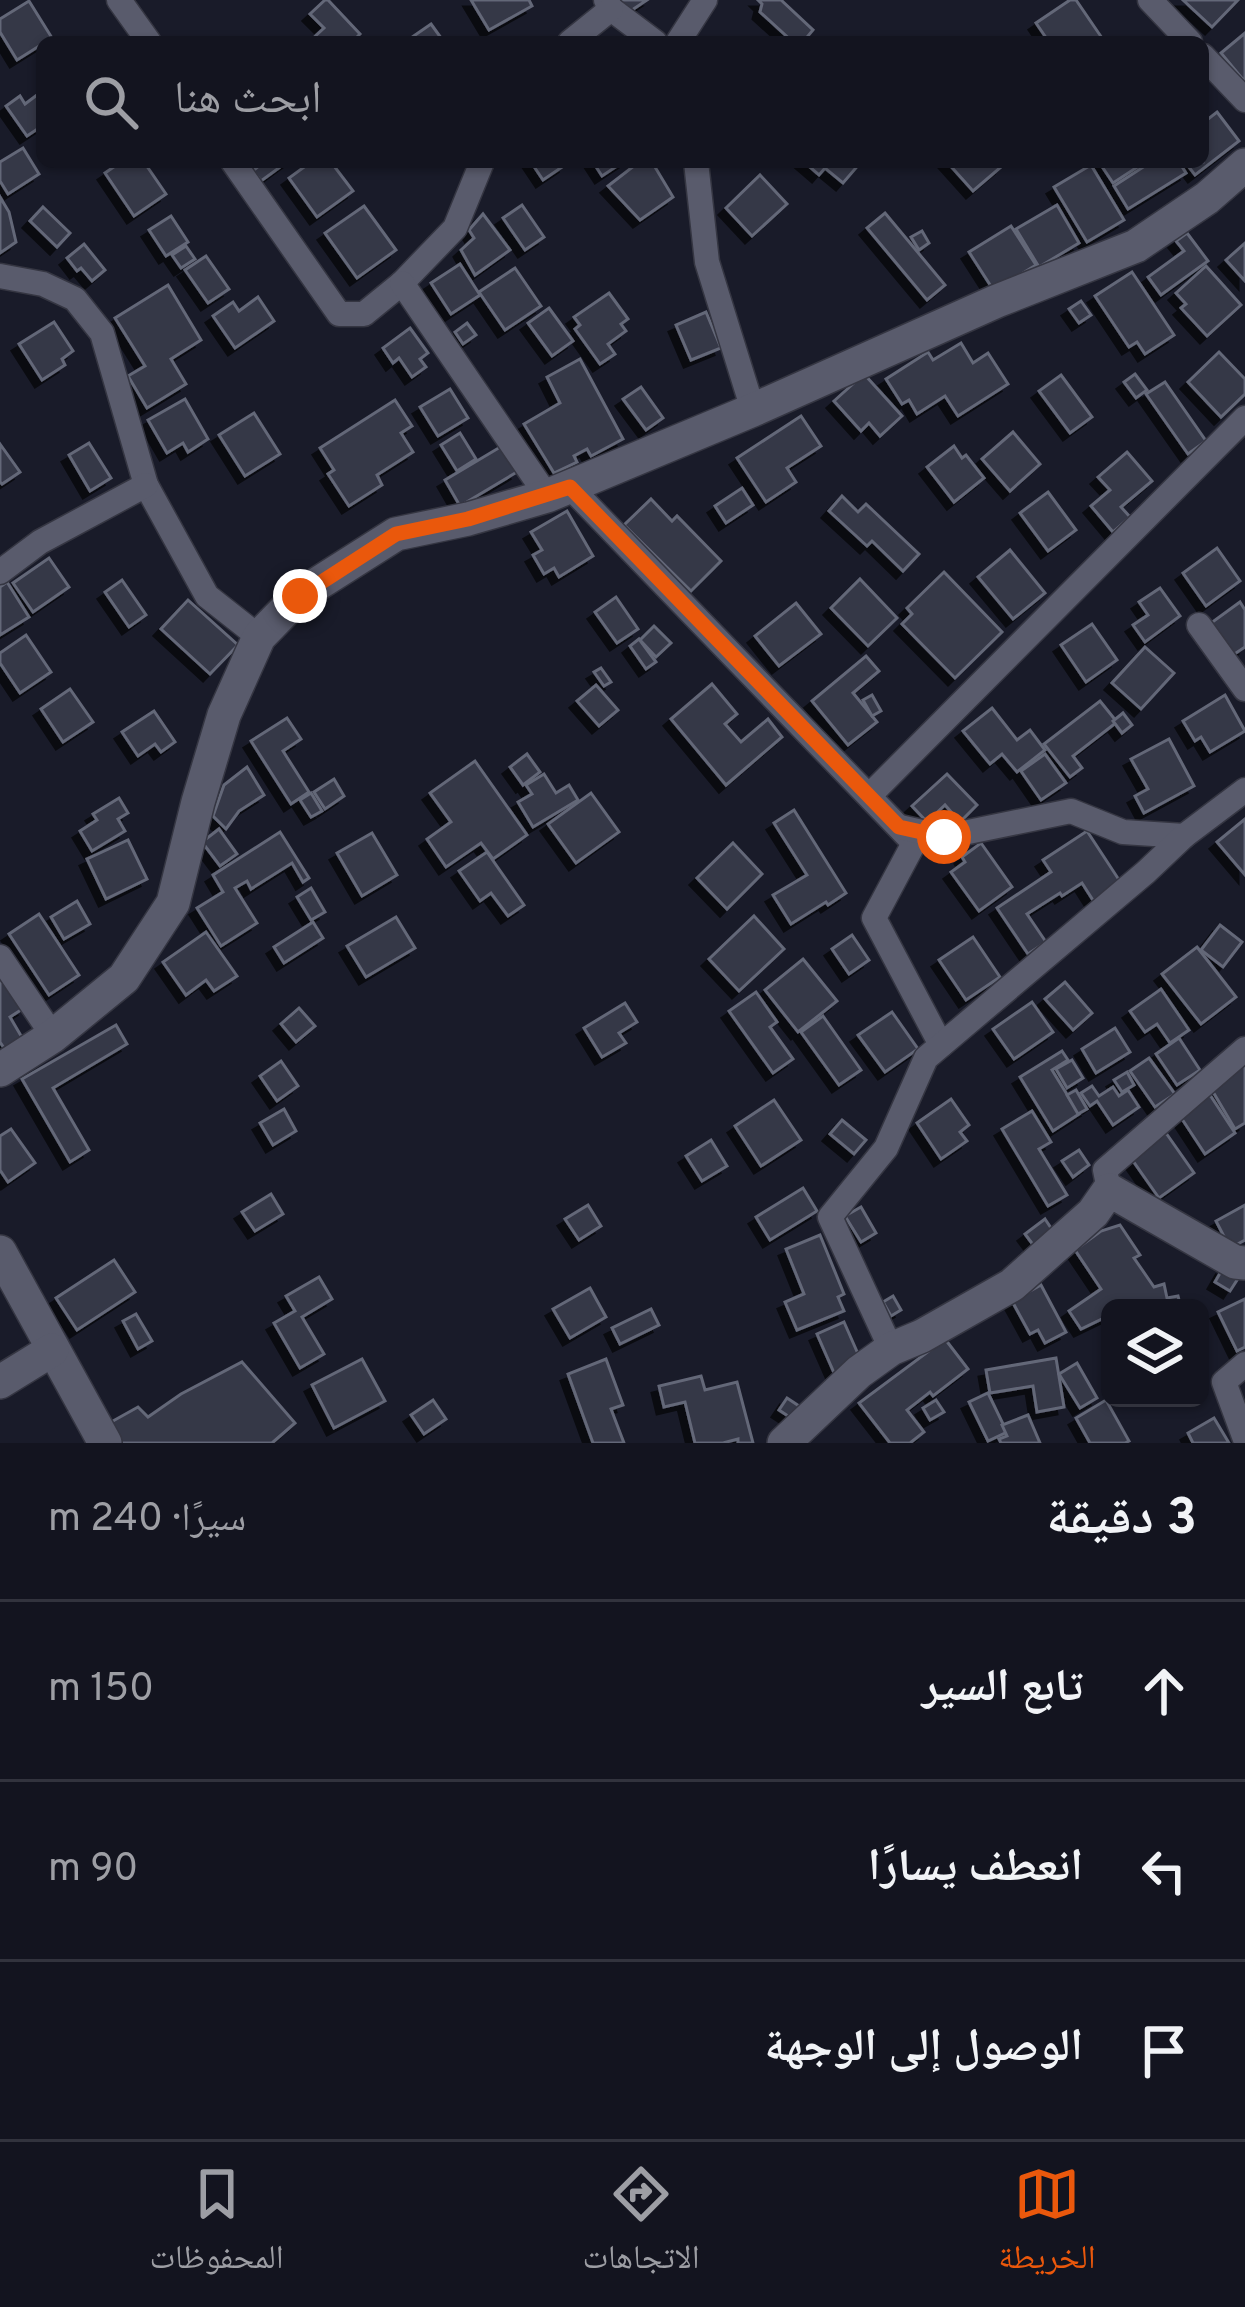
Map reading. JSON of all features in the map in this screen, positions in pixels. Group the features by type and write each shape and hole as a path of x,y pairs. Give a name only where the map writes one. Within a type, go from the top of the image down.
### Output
{"street":[{"path":"119,0 145,36"},
{"path":"683,36 705,0"},
{"path":"1150,0 1184,36"},
{"path":"576,36 609,4 648,36"},
{"path":"1209,62 1245,100"},
{"path":"0,1070 53,1036 124,978 172,903 224,716 260,637 300,596 396,534 559,492 997,301 1136,247 1245,166"},
{"path":"237,168 339,314 364,314 455,228 480,168"},
{"path":"697,168 706,262 753,410"},
{"path":"0,276 44,284 75,299 102,334 146,485 208,596 260,637"},
{"path":"402,283 559,492 914,843 874,918 940,1045"},
{"path":"870,795 1245,418"},
{"path":"0,572 40,542 146,485"},
{"path":"1199,625 1245,689"},
{"path":"891,1349 830,1216 886,1148 926,1058 1184,836 1245,790"},
{"path":"899,827 944,837 1071,811 1123,832 1184,836"},
{"path":"0,957 53,1036"},
{"path":"1245,1049 1105,1170 1109,1190 1125,1202 1245,1264"},
{"path":"784,1443 891,1349 1012,1285 1093,1214 1109,1190"},
{"path":"0,1252 104,1443"},
{"path":"0,1382 52,1351"},
{"path":"1245,1364 1224,1382 1245,1438"}],"building":[{"path":"328,0 360,34 315,36 324,28 310,14"},
{"path":"471,0 529,0 532,6 489,30"},
{"path":"620,0 647,0 629,12"},
{"path":"758,0 781,0 813,30 808,36 786,36 760,12"},
{"path":"1076,0 1101,36 1045,36 1036,23"},
{"path":"1183,0 1238,0 1212,27"},
{"path":"29,1 51,36 36,36 36,48 17,60 0,32 0,19"},
{"path":"431,24 440,36 414,36"},
{"path":"1245,33 1245,82 1221,53"},
{"path":"20,96 25,104 36,96 36,130 27,136 6,106"},
{"path":"1217,112 1239,141 1209,164 1209,118"},
{"path":"23,148 39,174 8,194 0,181 0,162"},
{"path":"112,168 148,168 166,194 134,216 105,173"},
{"path":"256,168 279,168 261,181 253,171"},
{"path":"303,168 336,168 353,191 317,217 289,178"},
{"path":"535,168 561,168 543,180"},
{"path":"631,168 656,168 673,197 640,220 608,186"},
{"path":"825,168 856,168 843,183"},
{"path":"952,168 1000,168 973,191"},
{"path":"1093,168 1124,220 1087,242 1054,187"},
{"path":"1103,168 1136,168 1113,183"},
{"path":"1142,168 1183,168 1186,173 1128,209 1114,186"},
{"path":"760,175 787,204 752,236 726,208"},
{"path":"0,197 16,242 0,253"},
{"path":"522,205 544,237 525,250 503,218"},
{"path":"1057,205 1079,243 1039,267 1016,229"},
{"path":"364,206 396,250 357,278 325,233"},
{"path":"43,207 70,233 57,247 30,221"},
{"path":"885,213 945,285 927,300 867,228"},
{"path":"483,214 510,250 475,275 461,250 474,238 469,230"},
{"path":"171,216 188,242 166,256 149,230"},
{"path":"1011,226 1036,265 994,291 969,252"},
{"path":"922,231 929,243 919,250 911,237"},
{"path":"1187,233 1208,261 1161,295 1148,277 1184,251 1176,241"},
{"path":"1245,243 1245,281 1226,260"},
{"path":"84,244 105,270 92,281 67,258"},
{"path":"186,246 195,259 181,268 172,255"},
{"path":"206,256 229,289 208,303 185,270"},
{"path":"460,264 480,295 451,314 431,283"},
{"path":"1206,266 1241,305 1207,336 1181,308 1186,304 1176,293"},
{"path":"515,268 541,306 505,330 479,292"},
{"path":"1132,272 1174,335 1145,354 1137,342 1129,347 1095,296"},
{"path":"168,285 201,340 171,359 186,384 147,408 128,376 145,366 115,318"},
{"path":"609,293 628,319 621,324 626,331 608,344 615,354 600,364 575,329 580,325 574,317"},
{"path":"258,297 274,321 235,348 213,316 233,302 239,311"},
{"path":"1081,301 1091,315 1079,323 1069,309"},
{"path":"549,308 573,341 552,356 528,323"},
{"path":"706,312 721,348 691,360 676,325"},
{"path":"54,322 73,351 62,359 65,365 42,380 19,344"},
{"path":"467,323 476,335 463,344 455,332"},
{"path":"410,328 428,353 420,359 426,367 412,377 399,358 393,363 383,348"},
{"path":"961,343 973,363 988,353 1008,384 958,416 945,396 917,414 909,400 902,404 886,379 928,352 933,360"},
{"path":"1219,352 1245,379 1245,394 1221,417 1188,382"},
{"path":"580,359 623,439 591,456 587,449 574,456 577,462 554,473 524,424 560,403 547,377"},
{"path":"864,374 902,416 880,436 869,423 861,431 834,401"},
{"path":"1135,374 1147,390 1136,398 1124,382"},
{"path":"1061,375 1092,417 1070,433 1039,391"},
{"path":"1165,382 1206,441 1188,454 1146,394"},
{"path":"641,387 663,418 646,430 623,399"},
{"path":"450,389 468,418 438,436 420,407"},
{"path":"185,399 208,439 188,452 183,443 167,453 148,420"},
{"path":"395,400 412,426 401,433 413,452 377,475 382,485 349,506 328,474 334,470 320,448"},
{"path":"254,413 280,454 245,476 219,435"},
{"path":"801,416 821,446 787,468 796,482 766,502 737,458"},
{"path":"1013,432 1040,464 1010,491 982,459"},
{"path":"460,433 476,459 457,471 441,445"},
{"path":"89,443 111,478 90,491 69,455"},
{"path":"0,444 20,472 2,484 0,482"},
{"path":"502,446 517,472 460,506 445,480"},
{"path":"954,446 984,478 954,502 927,467"},
{"path":"1127,452 1152,481 1121,507 1130,517 1113,532 1091,506 1110,490 1098,477"},
{"path":"742,488 753,505 726,523 715,506"},
{"path":"1048,492 1076,530 1048,551 1020,513"},
{"path":"842,496 858,512 866,504 919,554 903,571 872,541 867,546 829,511"},
{"path":"651,499 672,521 677,516 721,561 691,591 624,525"},
{"path":"567,511 593,556 559,577 554,568 544,574 533,555 542,550 531,532"},
{"path":"1217,548 1240,581 1206,606 1183,573"},
{"path":"1010,550 1045,593 1013,619 978,577"},
{"path":"49,558 69,587 33,612 13,583"},
{"path":"944,572 1002,632 955,678 902,624 912,614 907,608"},
{"path":"860,579 897,618 868,646 831,608"},
{"path":"122,580 146,615 129,627 105,592"},
{"path":"7,582 29,617 0,635 0,587"},
{"path":"1160,588 1180,616 1145,642 1133,625 1148,615 1139,602"},
{"path":"616,597 638,629 617,643 595,612"},
{"path":"188,600 238,645 210,674 161,629"},
{"path":"1240,602 1245,610 1245,647 1233,655 1211,623"},
{"path":"796,603 821,634 779,666 755,636"},
{"path":"1092,624 1117,660 1086,682 1061,645"},
{"path":"654,626 671,643 656,657 640,640"},
{"path":"26,635 51,672 20,693 0,663 0,653"},
{"path":"639,639 656,662 646,669 630,646"},
{"path":"1145,647 1174,673 1141,709 1112,683"},
{"path":"866,656 879,671 853,693 877,722 848,745 812,701"},
{"path":"601,668 611,682 604,686 594,672"},
{"path":"712,684 737,714 725,724 741,742 768,719 782,737 726,785 671,719"},
{"path":"596,685 618,710 599,726 577,701"},
{"path":"70,689 93,722 63,742 41,709"},
{"path":"872,695 881,711 872,716 863,700"},
{"path":"1225,695 1245,731 1210,752 1201,737 1195,741 1183,721"},
{"path":"1100,701 1117,722 1073,756 1082,768 1070,777 1044,744"},
{"path":"992,708 1017,740 1030,730 1045,750 1017,772 1002,754 990,764 963,731"},
{"path":"154,711 175,742 161,752 155,744 138,756 122,732"},
{"path":"1123,713 1132,725 1122,733 1113,721"},
{"path":"287,718 301,739 283,751 309,792 291,804 251,741"},
{"path":"1169,739 1194,786 1144,813 1135,796 1148,789 1131,759"},
{"path":"527,754 540,772 523,785 510,767"},
{"path":"1045,754 1066,783 1041,800 1021,771"},
{"path":"475,761 527,835 493,859 481,843 446,867 427,839 451,822 430,793"},
{"path":"247,767 264,795 239,811 226,829 213,816 224,785"},
{"path":"544,774 556,793 569,785 578,800 533,827 518,802 532,794 526,785"},
{"path":"947,774 977,805 960,822 945,805 927,822 912,806"},
{"path":"334,779 344,796 325,809 314,792"},
{"path":"311,793 322,811 311,817 300,800"},
{"path":"591,793 619,832 576,863 548,824"},
{"path":"119,798 128,813 118,819 125,831 92,851 80,831 97,820 93,814"},
{"path":"794,810 846,893 791,924 773,895 807,875 774,823"},
{"path":"1245,819 1245,875 1217,842"},
{"path":"219,829 237,854 220,866 202,842"},
{"path":"1087,831 1125,889 1098,908 1082,883 1027,914 1046,942 1028,954 997,908 1051,872 1043,860"},
{"path":"280,832 309,878 303,882 292,863 251,889 247,881 235,888 257,923 221,946 197,908 223,892 213,875"},
{"path":"372,833 397,875 362,896 337,853"},
{"path":"128,840 147,879 106,899 87,859"},
{"path":"733,843 762,874 727,909 697,878"},
{"path":"981,843 1012,887 979,911 951,872"},
{"path":"487,852 524,905 508,916 491,893 480,901 459,871"},
{"path":"311,888 325,912 311,920 297,897"},
{"path":"77,901 90,924 64,939 51,917"},
{"path":"39,914 79,975 49,995 9,934"},
{"path":"754,916 784,949 739,991 709,959"},
{"path":"396,917 415,948 366,977 347,946"},
{"path":"313,922 323,938 284,963 274,947"},
{"path":"1220,925 1242,942 1223,967 1201,950"},
{"path":"206,932 237,976 214,991 206,980 186,995 163,962"},
{"path":"852,935 869,960 849,974 832,949"},
{"path":"973,937 1000,977 966,1000 939,960"},
{"path":"1197,947 1236,997 1201,1024 1162,974"},
{"path":"803,959 837,1001 798,1032 765,990"},
{"path":"7,979 24,1008 10,1017 24,1041 6,1051 0,1042 0,983"},
{"path":"1065,982 1092,1013 1073,1030 1045,999"},
{"path":"1161,989 1189,1030 1170,1043 1157,1024 1145,1032 1130,1011"},
{"path":"756,992 777,1022 770,1027 793,1059 773,1073 729,1011"},
{"path":"1032,1002 1053,1032 1014,1059 993,1029"},
{"path":"625,1003 637,1022 619,1033 626,1043 602,1057 584,1028"},
{"path":"299,1008 315,1026 296,1042 281,1024"},
{"path":"892,1012 918,1049 885,1072 858,1035"},
{"path":"823,1016 861,1070 839,1085 801,1032"},
{"path":"116,1025 127,1044 53,1088 89,1150 70,1162 22,1079"},
{"path":"1115,1028 1130,1052 1096,1073 1082,1049"},
{"path":"1179,1038 1200,1070 1177,1085 1156,1054"},
{"path":"1062,1051 1068,1060 1052,1070 1079,1114 1053,1131 1020,1077"},
{"path":"1149,1058 1175,1094 1155,1107 1130,1071"},
{"path":"1072,1060 1083,1078 1067,1088 1056,1069"},
{"path":"281,1061 298,1086 277,1101 260,1076"},
{"path":"1245,1063 1245,1123 1235,1129 1209,1085"},
{"path":"1127,1072 1134,1085 1122,1092 1114,1080"},
{"path":"1092,1086 1099,1096 1113,1087 1119,1096 1128,1090 1139,1107 1113,1125 1097,1101 1090,1106 1081,1093"},
{"path":"1076,1090 1087,1109 1078,1114 1067,1095"},
{"path":"1210,1095 1235,1133 1205,1154 1180,1116"},
{"path":"951,1099 969,1125 960,1132 967,1141 941,1159 917,1123"},
{"path":"774,1100 801,1140 761,1166 735,1126"},
{"path":"284,1109 296,1131 273,1145 260,1123"},
{"path":"1032,1111 1051,1142 1039,1149 1067,1195 1048,1206 1002,1129"},
{"path":"842,1120 866,1140 854,1154 830,1134"},
{"path":"11,1129 35,1163 8,1182 0,1170 0,1136"},
{"path":"1166,1133 1194,1173 1159,1198 1131,1158"},
{"path":"711,1140 727,1166 702,1181 686,1156"},
{"path":"1079,1150 1089,1165 1073,1177 1062,1161"},
{"path":"803,1188 817,1211 770,1240 756,1217"},
{"path":"271,1194 283,1214 255,1231 242,1212"},
{"path":"588,1205 601,1226 579,1240 565,1219"},
{"path":"1245,1205 1245,1240 1230,1248 1216,1221"},
{"path":"861,1207 876,1233 861,1242 845,1216"},
{"path":"1045,1219 1053,1231 1034,1246 1025,1234"},
{"path":"1120,1225 1154,1287 1164,1284 1167,1298 1179,1299 1101,1299 1101,1319 1081,1329 1069,1311 1101,1289 1075,1250 1101,1231"},
{"path":"820,1235 844,1294 838,1297 844,1311 797,1330 785,1302 804,1294 786,1249"},
{"path":"114,1260 135,1292 77,1330 56,1298"},
{"path":"1223,1268 1239,1277 1230,1291 1215,1282"},
{"path":"319,1277 332,1299 302,1317 324,1354 300,1368 274,1323 295,1311 286,1296"},
{"path":"1041,1285 1066,1332 1045,1343 1038,1330 1030,1334 1012,1301"},
{"path":"590,1288 606,1317 570,1338 553,1309"},
{"path":"893,1296 901,1310 891,1316 883,1302"},
{"path":"1245,1299 1245,1347 1237,1351 1218,1312"},
{"path":"651,1309 659,1325 620,1344 612,1328"},
{"path":"136,1314 152,1341 138,1349 123,1321"},
{"path":"844,1322 862,1363 835,1375 817,1334"},
{"path":"945,1339 968,1369 907,1410 924,1432 910,1443 890,1443 859,1403"},
{"path":"1056,1358 1064,1407 1037,1412 1033,1386 990,1393 986,1370"},
{"path":"362,1359 385,1401 334,1428 312,1385"},
{"path":"606,1359 623,1405 611,1409 624,1443 593,1443 568,1374"},
{"path":"242,1362 295,1423 272,1443 114,1443 104,1426 138,1407 148,1417"},
{"path":"1077,1363 1097,1398 1080,1408 1059,1374"},
{"path":"701,1376 705,1390 737,1382 753,1443 738,1443 738,1439 695,1443 685,1402 664,1407 659,1386"},
{"path":"988,1393 1007,1432 988,1441 969,1402"},
{"path":"787,1398 799,1406 791,1418 779,1410"},
{"path":"433,1400 446,1419 424,1434 411,1415"},
{"path":"936,1400 944,1412 930,1420 923,1408"},
{"path":"1101,1403 1101,1407 1110,1407 1129,1441 1090,1443 1076,1418"},
{"path":"1028,1415 1040,1443 1001,1443 999,1439 1007,1436 1002,1425"},
{"path":"1214,1418 1229,1443 1193,1443 1188,1433"}],"route":[{"path":"300,596 396,534 468,519 570,487 899,827 944,837"}]}
